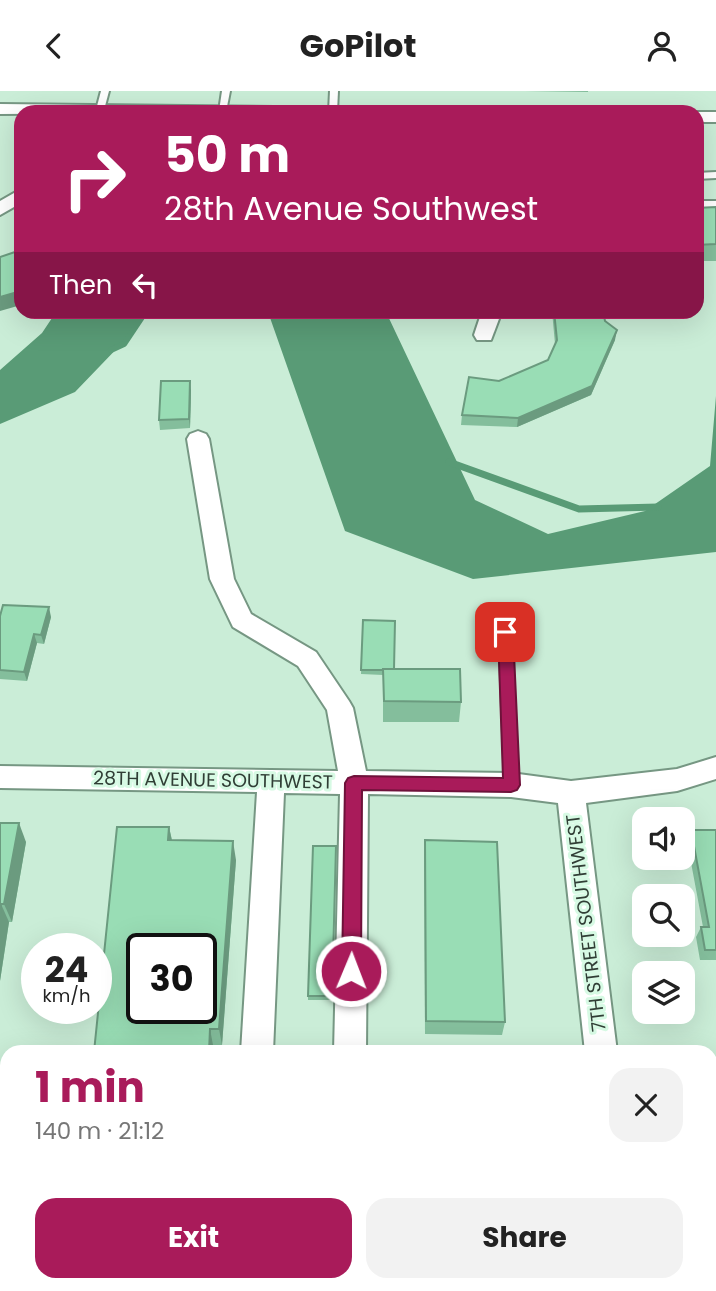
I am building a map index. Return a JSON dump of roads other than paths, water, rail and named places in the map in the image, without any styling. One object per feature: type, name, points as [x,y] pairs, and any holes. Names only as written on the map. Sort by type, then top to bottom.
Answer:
[{"type":"street","points":[[484,335],[489,319]]},
{"type":"street","points":[[198,439],[222,579],[242,621],[307,659],[340,708],[354,783],[350,1045]]},
{"type":"street","name":"28TH AVENUE SOUTHWEST","points":[[0,777],[511,785],[571,793],[677,779],[716,768]]},
{"type":"street","points":[[257,1045],[271,781]]},
{"type":"street","name":"7TH STREET SOUTHWEST","points":[[571,793],[600,1045]]},
{"type":"lane","points":[[505,632],[511,785]]},
{"type":"waterway","points":[[111,350],[124,344],[141,319]]},
{"type":"waterway","points":[[449,462],[579,509],[658,507]]}]
